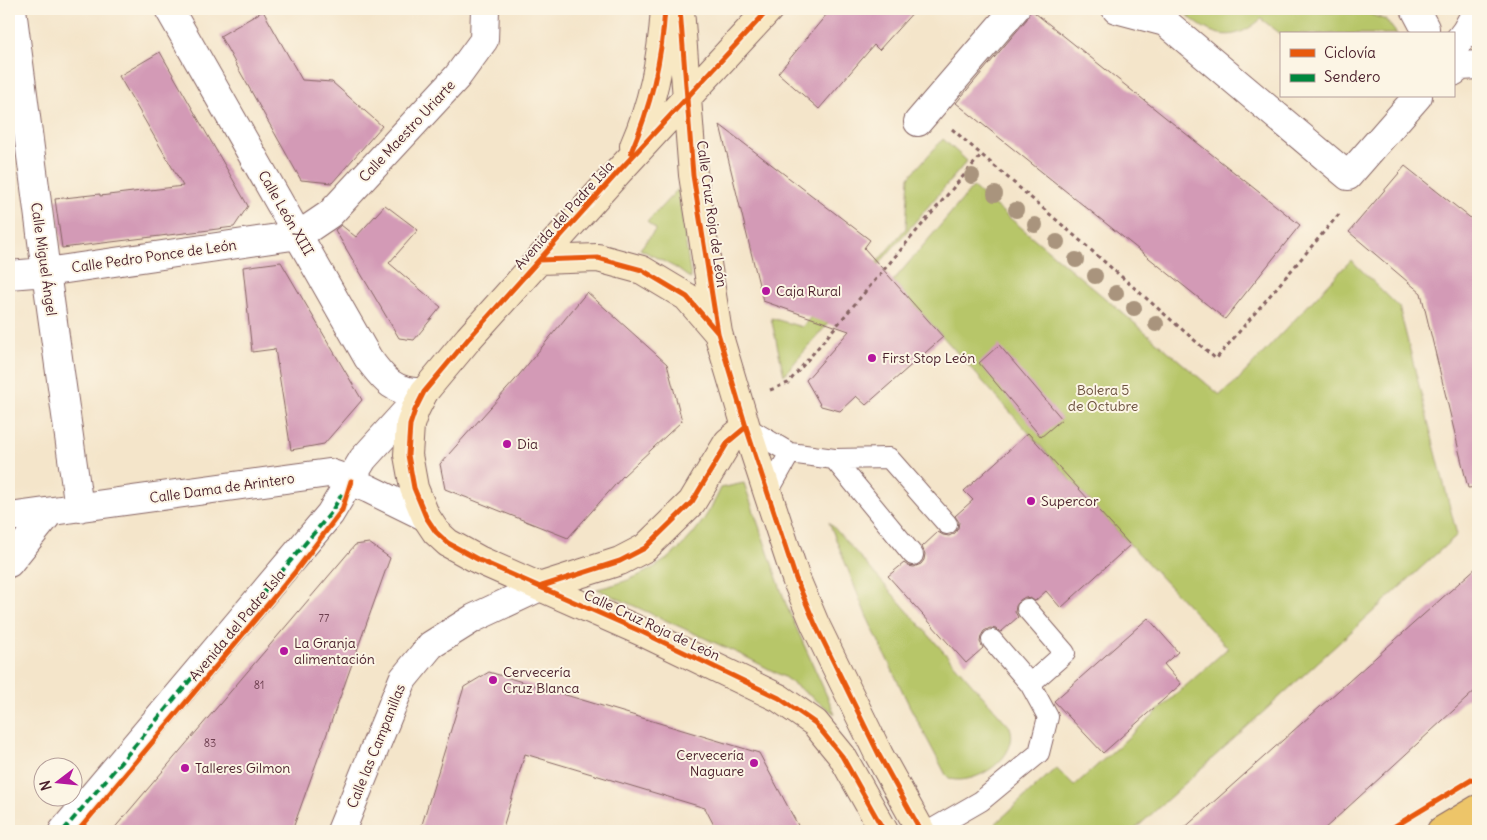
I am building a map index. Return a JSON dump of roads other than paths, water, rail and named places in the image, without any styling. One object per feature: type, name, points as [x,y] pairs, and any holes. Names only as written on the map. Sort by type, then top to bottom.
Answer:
[{"type":"main road","points":[[619,171],[630,155],[644,122],[657,76],[665,9]]},
{"type":"main road","name":"Calle Cruz Roja de León","points":[[680,9],[693,175],[718,333],[746,427],[796,579],[814,624],[879,755],[921,831]]},
{"type":"main road","name":"Avenida del Padre Isla","points":[[408,455],[410,425],[424,392],[619,171],[769,9]]},
{"type":"main road","name":"Calle Cruz Roja de León","points":[[539,260],[598,258],[642,270],[687,297],[718,333]]},
{"type":"main road","points":[[542,586],[620,561],[645,548],[692,502],[728,442],[746,427]]},
{"type":"main road","name":"Calle Cruz Roja de León","points":[[408,455],[414,488],[426,517],[436,532],[448,543],[479,560],[542,586],[640,631],[779,698],[815,723],[842,756],[884,831]]},
{"type":"main road","points":[[1441,831],[1478,809]]},
{"type":"street","name":"Calle Miguel Ángel","points":[[12,9],[79,508]]},
{"type":"street","name":"Calle León XIII","points":[[169,9],[368,358],[384,379],[403,391],[424,392]]},
{"type":"street","name":"Calle Maestro Uriarte","points":[[299,235],[330,214],[457,77],[484,40],[485,9]]},
{"type":"street","points":[[918,122],[1015,9]]},
{"type":"street","points":[[1116,9],[1165,22],[1348,176],[1417,98]]},
{"type":"street","points":[[1415,9],[1426,32]]},
{"type":"street","points":[[1454,47],[1466,31],[1478,9]]},
{"type":"street","points":[[1454,71],[1461,66],[1478,65]]},
{"type":"street","name":"Calle Pedro Ponce de León","points":[[9,275],[46,272],[299,235]]},
{"type":"street","name":"Avenida del Padre Isla","points":[[63,831],[330,514],[363,458],[424,392]]},
{"type":"street","name":"Calle Dama de Arintero","points":[[9,517],[320,474],[338,476],[351,481],[426,517]]},
{"type":"street","points":[[9,563],[50,512]]},
{"type":"street","name":"Calle las Campanillas","points":[[341,831],[403,679],[431,645],[474,618],[542,586]]},
{"type":"lane","points":[[746,427],[790,453],[834,459],[889,458],[946,524]]},
{"type":"lane","points":[[768,492],[790,453]]},
{"type":"lane","points":[[834,459],[912,555]]},
{"type":"lane","points":[[1027,609],[1065,653],[1030,684]]},
{"type":"lane","points":[[929,831],[981,801],[1039,753],[1048,717],[1030,684],[992,640]]},
{"type":"place","name":"Caja Rural","points":[[766,291]]},
{"type":"place","name":"First Stop León","points":[[872,358]]},
{"type":"place","name":"Dia","points":[[507,444]]},
{"type":"place","name":"Supercor","points":[[1031,501]]},
{"type":"place","name":"La Granja alimentación","points":[[284,651]]},
{"type":"place","name":"Cervecería Cruz Blanca","points":[[493,680]]},
{"type":"place","name":"Cervecería Naguare","points":[[754,763]]},
{"type":"place","name":"Talleres Gilmon","points":[[185,768]]},
{"type":"park label","name":"Bolera 5 de Octubre","points":[[1103,398]]}]
